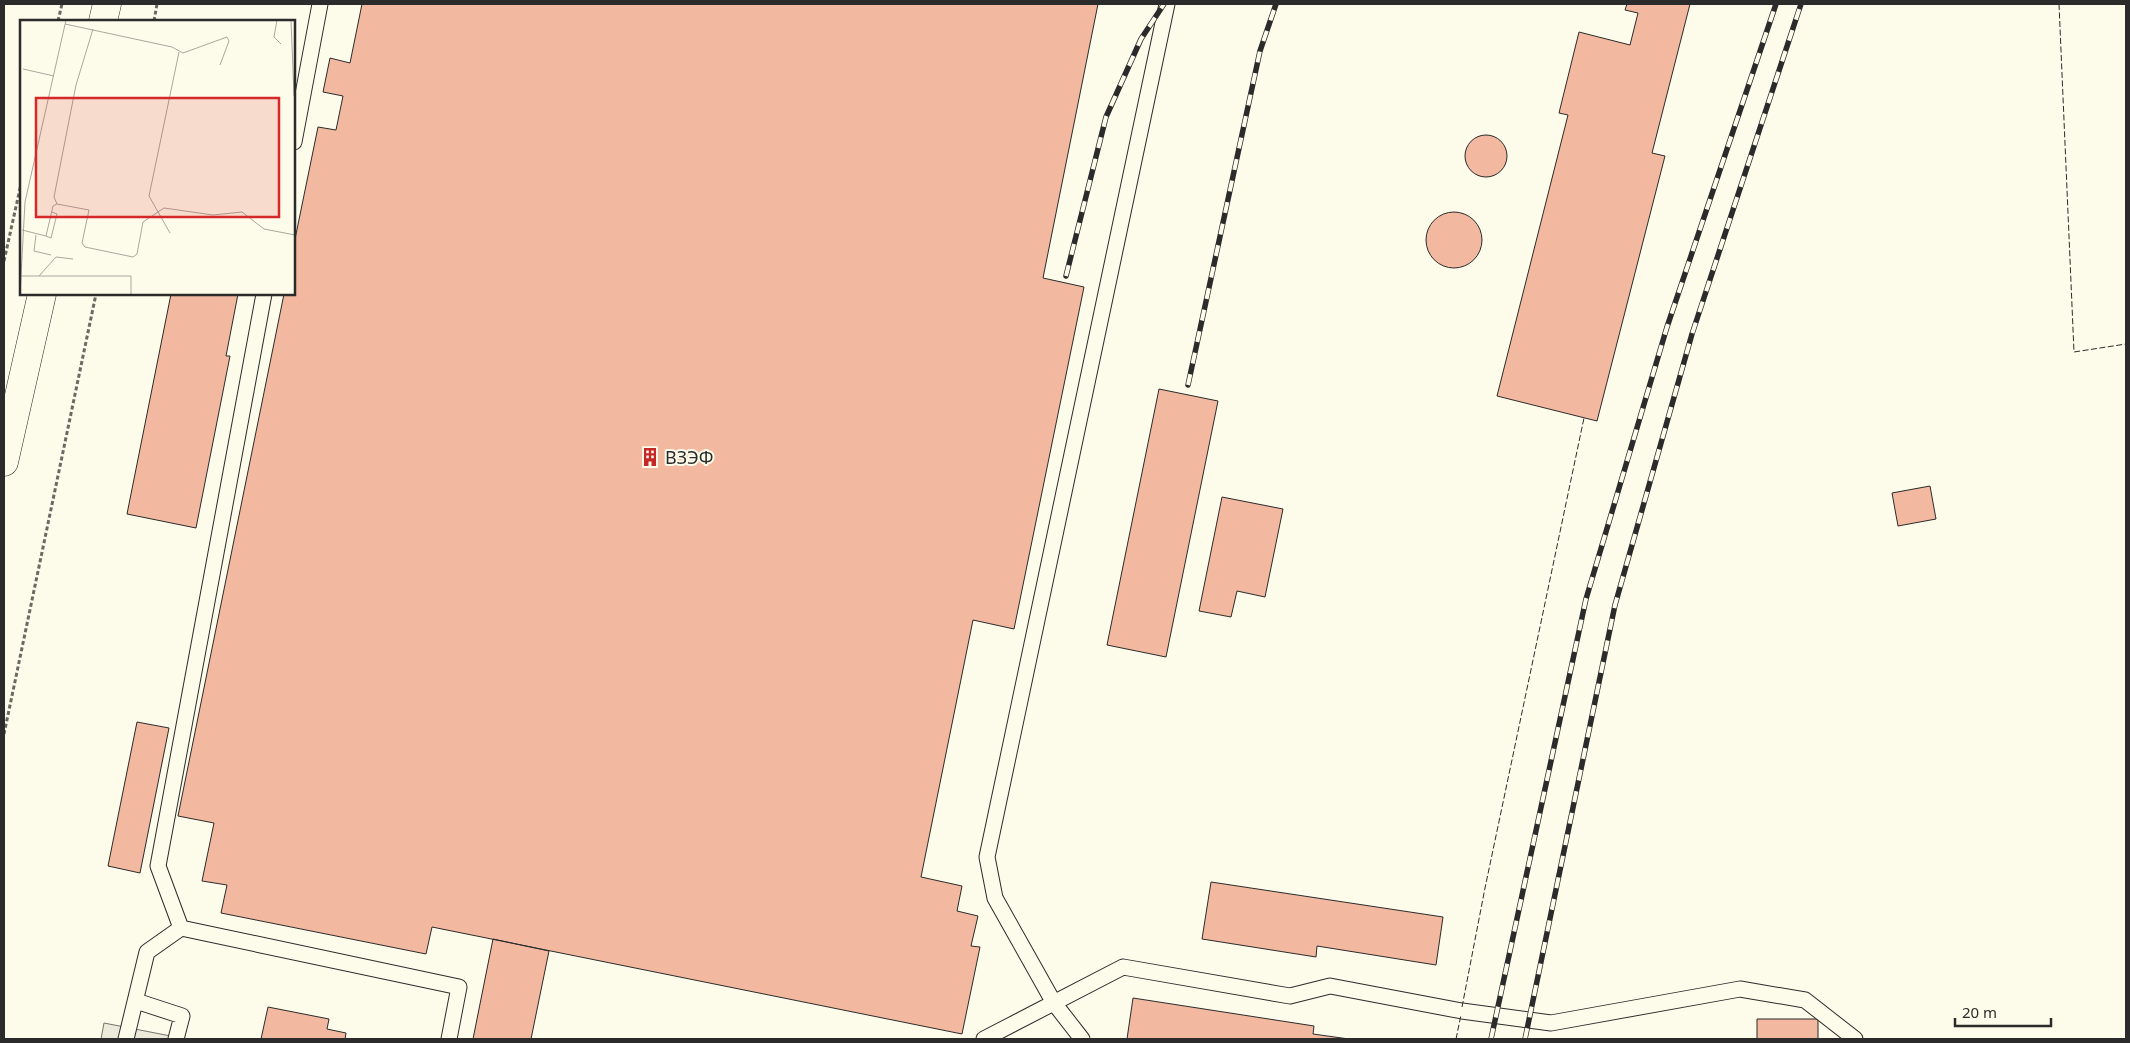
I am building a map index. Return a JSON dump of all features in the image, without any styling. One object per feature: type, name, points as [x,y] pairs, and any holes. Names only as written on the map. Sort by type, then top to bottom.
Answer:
[{"type":"main road","points":[[104,20],[107,4]]},
{"type":"main road","points":[[4,462],[42,295]]},
{"type":"lane","points":[[295,137],[320,4]]},
{"type":"lane","points":[[1082,1039],[1054,1003],[994,898],[987,858],[1167,4]]},
{"type":"lane","points":[[181,928],[158,866],[264,295]]},
{"type":"lane","points":[[126,1039],[147,952],[181,928],[459,987],[449,1039]]},
{"type":"lane","points":[[984,1039],[1123,967],[1290,996],[1330,986],[1462,1011],[1551,1023],[1740,989],[1805,1000],[1855,1039]]},
{"type":"lane","points":[[136,1001],[182,1016],[176,1039]]},
{"type":"path","points":[[58,20],[62,4]]},
{"type":"path","points":[[154,20],[158,4]]},
{"type":"path","points":[[4,261],[20,189]]},
{"type":"path","points":[[4,734],[96,295]]},
{"type":"shaded area","points":[[104,1023],[186,1039],[101,1039]]},
{"type":"building","name":"ВЗЭФ","points":[[362,4],[1098,4],[1043,278],[1084,287],[1014,629],[973,620],[921,877],[962,886],[957,911],[978,916],[971,946],[980,947],[962,1034],[432,927],[426,954],[221,913],[227,885],[202,881],[214,823],[178,816],[284,295],[295,295],[295,239],[318,127],[336,130],[343,96],[323,92],[330,58],[350,63]]},
{"type":"building","points":[[1627,4],[1690,4],[1652,153],[1665,156],[1597,421],[1497,396],[1568,115],[1559,113],[1579,32],[1630,45],[1638,13],[1625,10]]},
{"type":"building","points":[[1490,135],[1498,138],[1504,144],[1507,156],[1504,168],[1498,174],[1482,177],[1474,174],[1468,168],[1465,152],[1468,144],[1474,138]]},
{"type":"building","points":[[1454,212],[1465,214],[1474,220],[1480,229],[1482,240],[1480,251],[1474,260],[1465,266],[1454,268],[1443,266],[1434,260],[1428,251],[1426,240],[1428,229],[1434,220],[1443,214]]},
{"type":"building","points":[[171,295],[238,295],[226,356],[230,356],[196,528],[127,514]]},
{"type":"building","points":[[1159,389],[1218,401],[1166,657],[1107,645]]},
{"type":"building","points":[[1930,486],[1936,519],[1898,526],[1892,493]]},
{"type":"building","points":[[1222,497],[1283,509],[1265,597],[1237,591],[1231,617],[1199,611]]},
{"type":"building","points":[[137,722],[169,728],[140,873],[108,866]]},
{"type":"building","points":[[1211,882],[1443,917],[1436,965],[1317,946],[1316,957],[1202,939]]},
{"type":"building","points":[[493,939],[549,951],[531,1039],[473,1039]]},
{"type":"building","points":[[1133,998],[1314,1026],[1313,1034],[1349,1039],[1127,1039]]},
{"type":"building","points":[[268,1007],[329,1019],[327,1029],[346,1033],[345,1039],[261,1039]]},
{"type":"building","points":[[1757,1019],[1818,1019],[1818,1039],[1757,1039]]},
{"type":"railway","points":[[1066,276],[1106,117],[1141,39],[1164,4]]},
{"type":"railway","points":[[1188,385],[1260,51],[1276,4]]},
{"type":"railway","points":[[1491,1039],[1586,599],[1667,327],[1776,4]]},
{"type":"railway","points":[[1525,1039],[1615,605],[1692,334],[1801,4]]},
{"type":"fence","points":[[2059,4],[2074,352],[2126,344]]},
{"type":"fence","points":[[1462,1007],[1485,888],[1584,418]]},
{"type":"fence","points":[[1456,1039],[1461,1015]]},
{"type":"place","name":"ВЗЭФ","points":[[650,457]]}]
